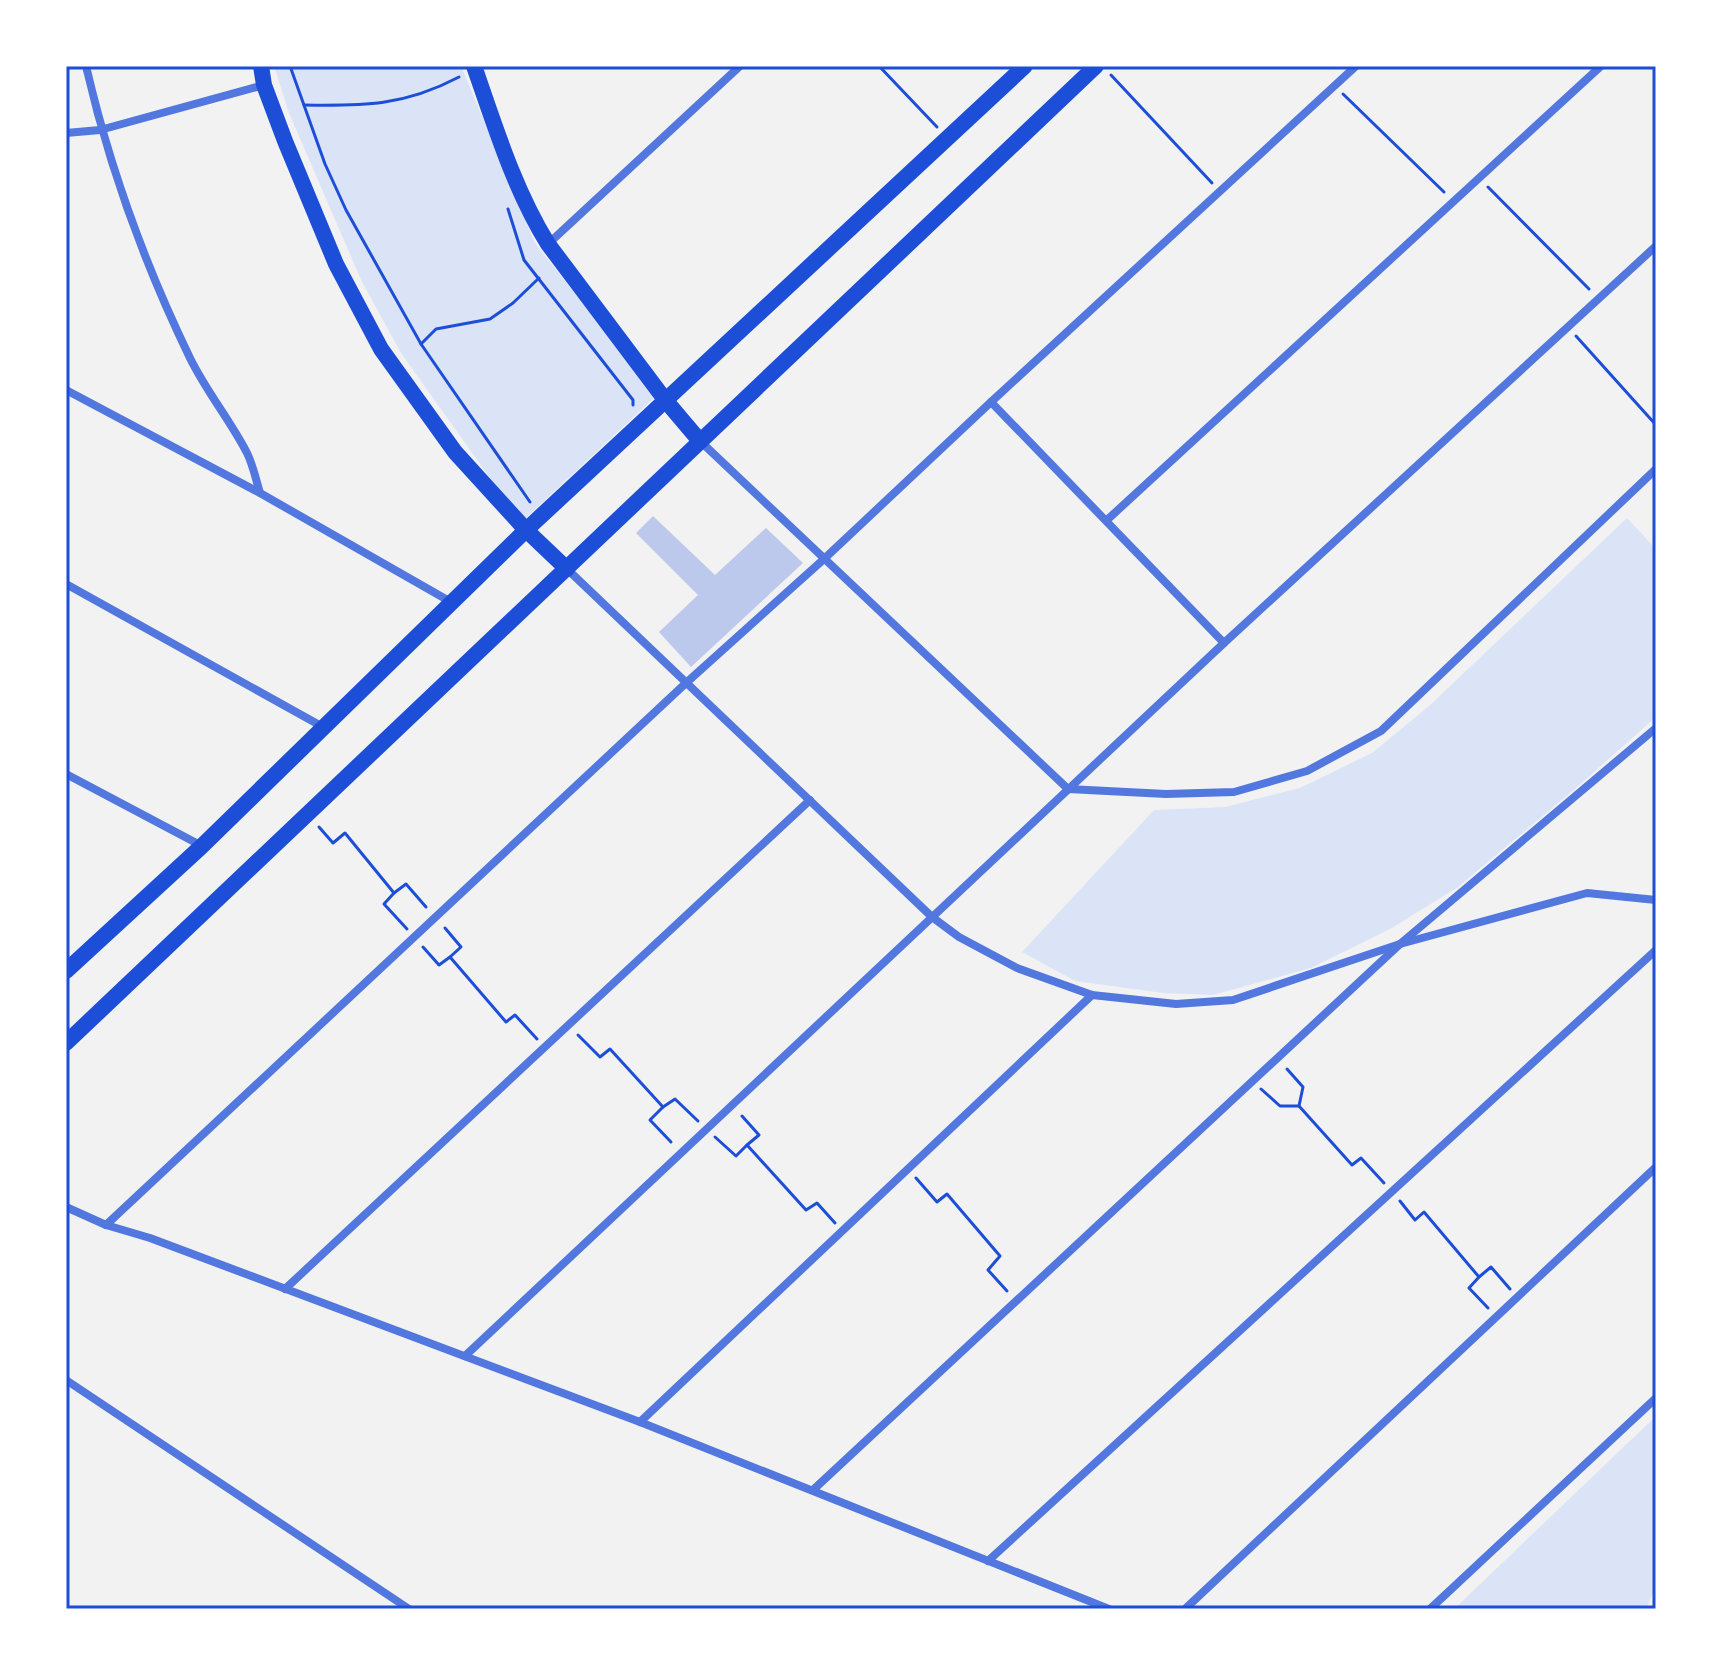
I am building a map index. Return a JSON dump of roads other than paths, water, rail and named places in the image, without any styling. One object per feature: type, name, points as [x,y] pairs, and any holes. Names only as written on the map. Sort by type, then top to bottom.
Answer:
[{"type":"main road","points":[[261,66],[264,85],[336,264],[381,349],[455,452],[526,530],[567,569]]},
{"type":"main road","points":[[67,969],[202,846],[526,530],[1025,66]]},
{"type":"main road","points":[[66,1043],[1096,66]]},
{"type":"main road","points":[[470,70],[526,204],[548,244],[699,440]]},
{"type":"street","points":[[86,66],[100,130],[125,209],[162,299],[195,368],[247,454],[260,493]]},
{"type":"street","points":[[548,244],[740,66]]},
{"type":"street","points":[[106,1225],[686,683],[1356,66]]},
{"type":"street","points":[[1107,520],[1601,66]]},
{"type":"street","points":[[66,133],[100,130],[264,85]]},
{"type":"street","points":[[465,1356],[1224,643],[1656,246]]},
{"type":"street","points":[[66,390],[260,493],[453,603]]},
{"type":"street","points":[[991,402],[1224,643]]},
{"type":"street","points":[[699,440],[1068,789],[1166,794],[1234,792],[1307,771],[1381,731],[1656,469]]},
{"type":"street","points":[[567,569],[932,917],[959,937],[1017,968],[1092,995],[1176,1004],[1233,1000],[1400,944],[1587,893],[1656,900]]},
{"type":"street","points":[[66,584],[324,727]]},
{"type":"street","points":[[813,1490],[1400,944],[1656,728]]},
{"type":"street","points":[[66,774],[202,846]]},
{"type":"street","points":[[285,1289],[810,800]]},
{"type":"street","points":[[988,1561],[1656,950]]},
{"type":"street","points":[[640,1422],[1092,995]]},
{"type":"street","points":[[1185,1609],[1656,1167]]},
{"type":"street","points":[[66,1207],[106,1225],[150,1238],[640,1422],[1109,1609]]},
{"type":"street","points":[[66,1380],[409,1609]]},
{"type":"street","points":[[1430,1609],[1656,1398]]}]
